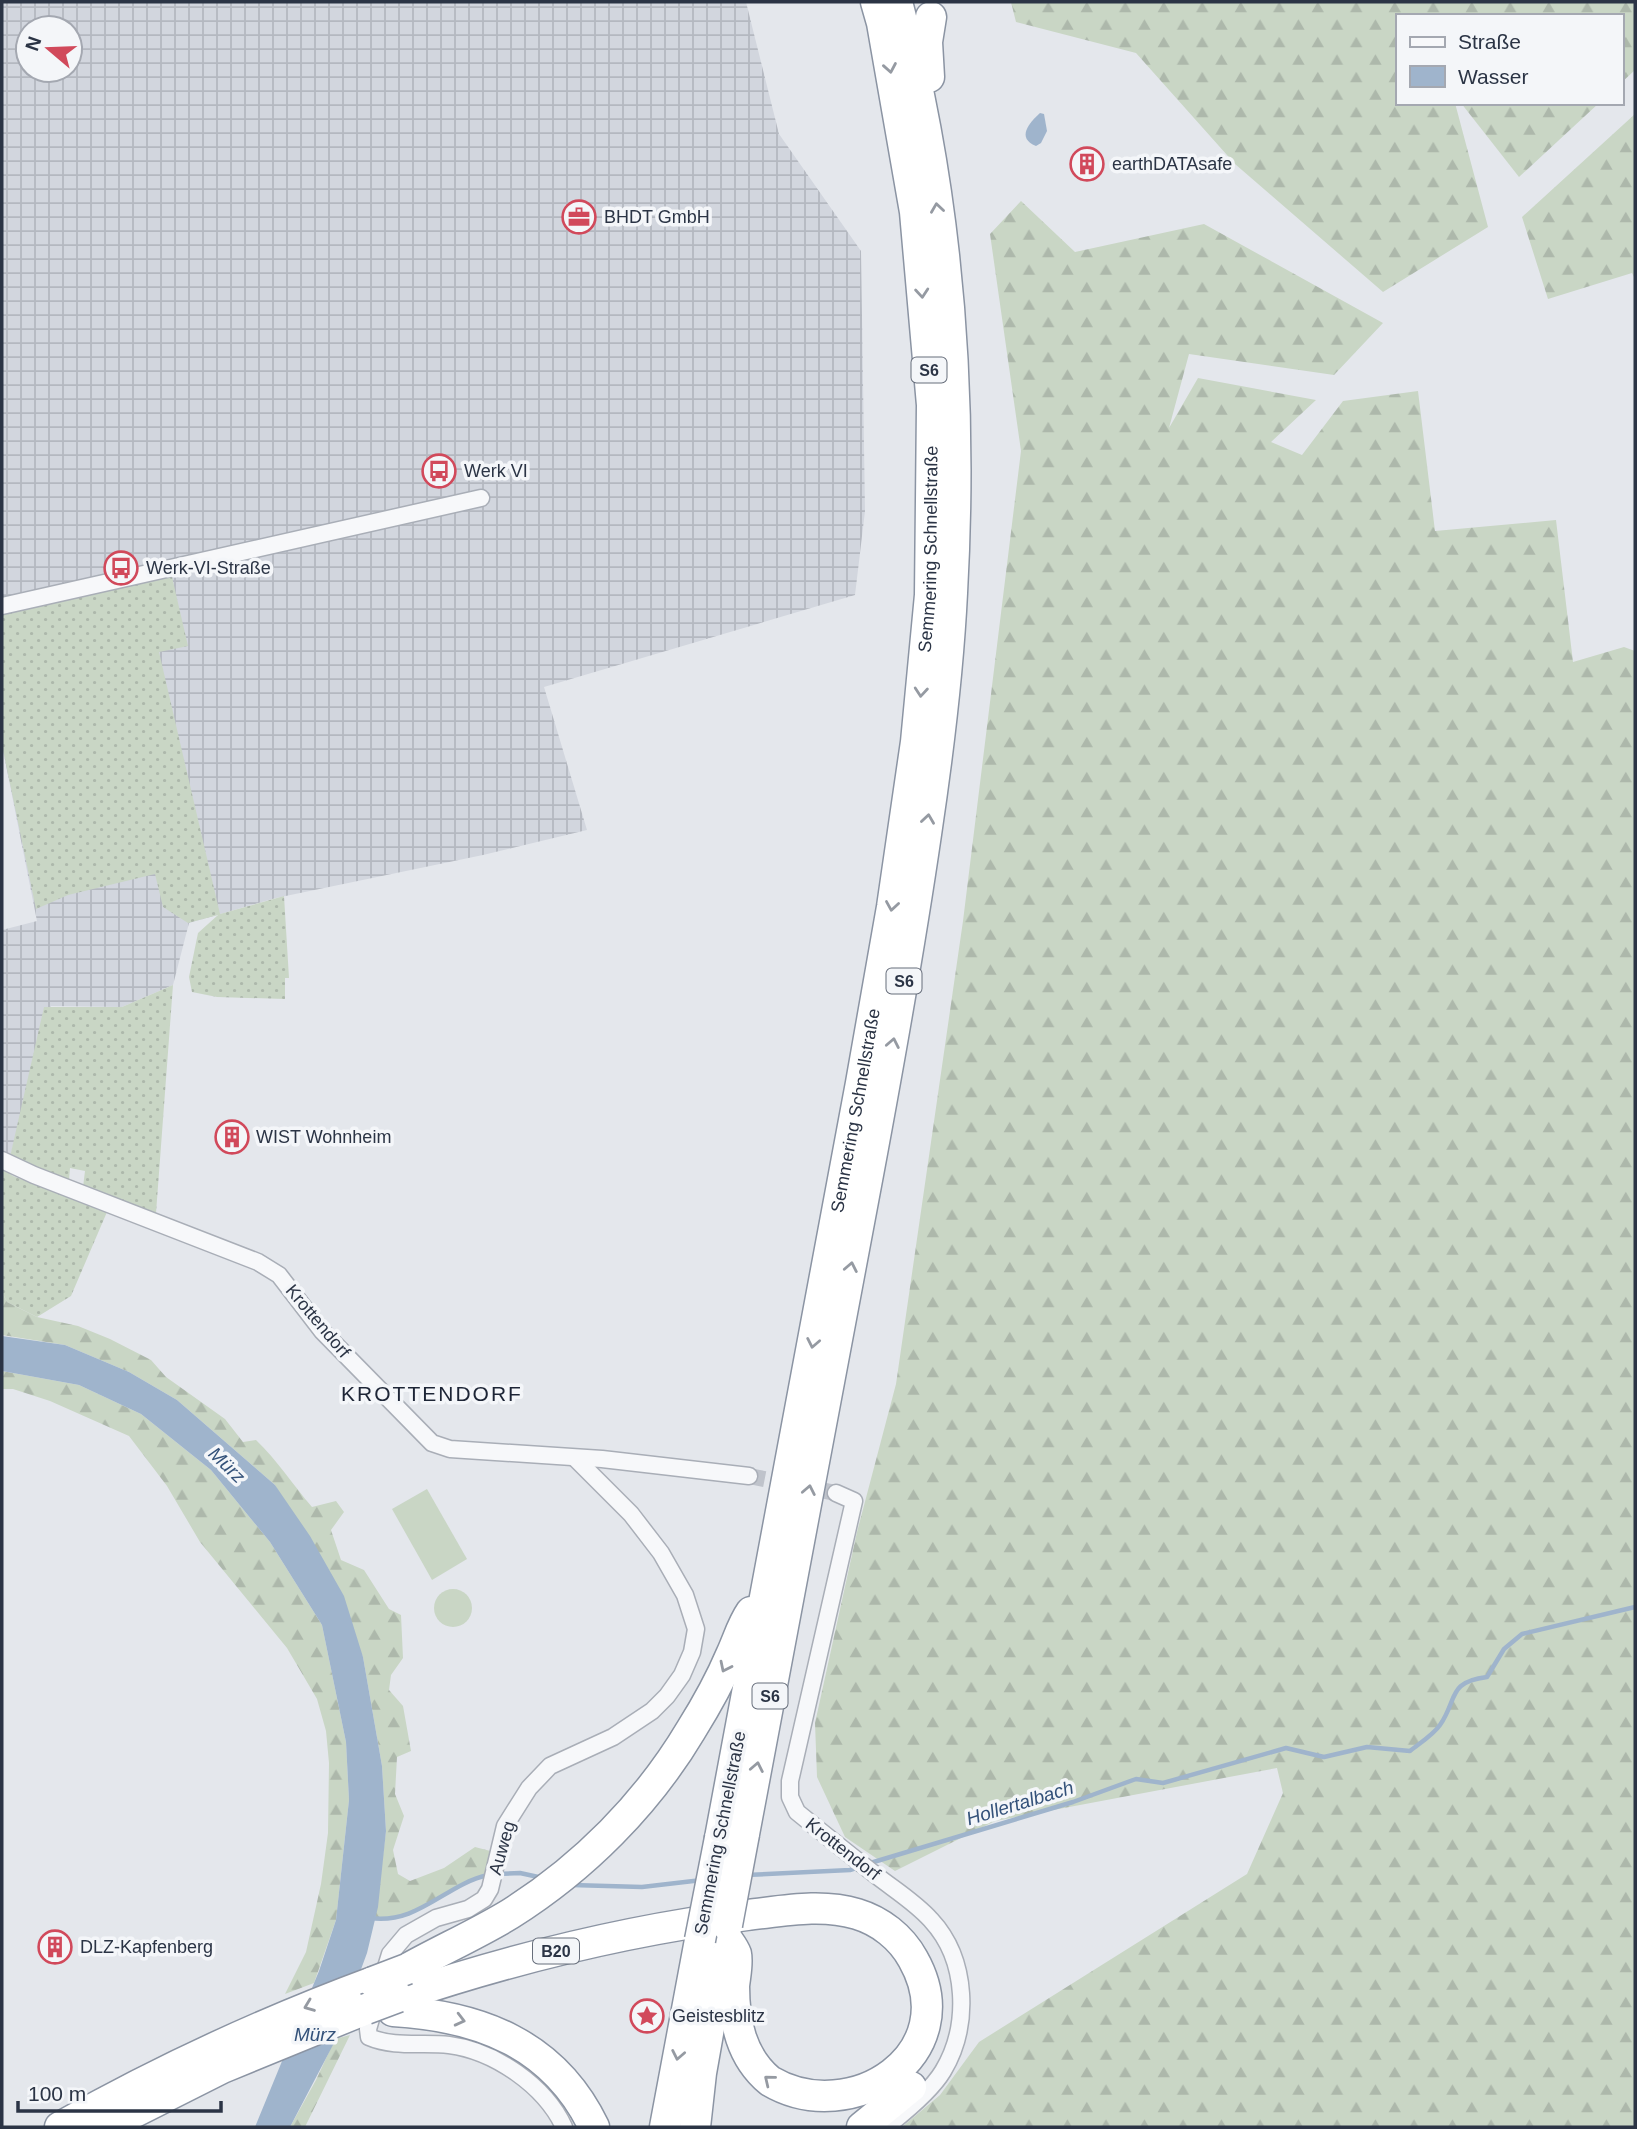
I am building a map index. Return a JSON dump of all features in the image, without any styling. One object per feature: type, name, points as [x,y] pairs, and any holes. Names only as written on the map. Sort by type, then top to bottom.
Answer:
[{"type":"highway","name":"Semmering Schnellstraße","points":[[732,1836],[767,1584],[892,907],[916,742],[930,595],[932,405],[915,212],[876,2]]},
{"type":"highway","name":"Semmering Schnellstraße","points":[[665,2127],[715,1924],[905,978],[940,738],[953,593],[956,398],[945,268],[928,143],[912,57],[897,2]]},
{"type":"highway","points":[[928,143],[934,103],[927,63],[930,17]]},
{"type":"highway","points":[[391,1996],[538,1895],[580,1861],[630,1813],[672,1760],[712,1693],[745,1620],[767,1584]]},
{"type":"highway","points":[[715,1924],[804,1891],[843,1893],[889,1909],[906,1922],[928,1947],[939,1972],[945,1998],[943,2032],[938,2047],[922,2075],[908,2091],[862,2127]]},
{"type":"highway","points":[[803,1909],[823,1909],[857,1914],[888,1930],[911,1954],[924,1981],[927,1997],[926,2027],[919,2047],[907,2066],[880,2090],[849,2102],[817,2102],[801,2098],[772,2083],[750,2059],[738,2030],[735,2015],[736,1954],[715,1924],[803,1909]]},
{"type":"highway","name":"Semmering Schnellstraße","points":[[695,2127],[715,1924]]},
{"type":"highway","name":"B20","points":[[105,2127],[222,2068],[391,1996],[546,1953],[638,1933],[715,1924]]},
{"type":"highway","points":[[391,1996],[444,2016],[475,2024],[510,2039],[543,2060],[562,2076],[594,2127]]},
{"type":"highway","name":"B20","points":[[60,2127],[153,2077],[295,2011],[391,1996]]},
{"type":"street","points":[[2,606],[481,498]]},
{"type":"street","name":"Krottendorf","points":[[2,1160],[258,1262],[279,1275],[322,1331],[432,1443],[450,1449],[601,1458],[748,1476]]},
{"type":"street","name":"Auweg","points":[[564,2127],[560,2117],[543,2097],[511,2069],[483,2054],[452,2045],[381,2042],[369,2037],[368,2029],[390,1954],[406,1935],[436,1918],[468,1909],[484,1899],[490,1889],[505,1826],[529,1788],[551,1766],[612,1737],[652,1711],[667,1696],[692,1652],[696,1629],[685,1595],[661,1553],[631,1514],[575,1458]]},
{"type":"street","name":"Krottendorf","points":[[836,1493],[853,1501],[790,1780],[790,1797],[797,1812],[932,1921],[948,1946],[958,1970],[961,1993],[954,2050],[942,2074],[904,2114],[886,2127]]},
{"type":"shaded area","points":[[2,2],[746,2],[779,134],[861,251],[865,511],[855,595],[544,687],[587,830],[483,855],[276,898],[189,923],[173,985],[122,1007],[51,1006],[10,1157],[2,1153],[2,930],[37,921],[2,745]]},
{"type":"green space","points":[[1011,2],[1635,2],[1635,70],[1623,81],[1623,14],[1396,14],[1396,105],[1456,105],[1488,227],[1383,292],[1235,164],[1136,53],[1016,22]]},
{"type":"green space","points":[[1463,105],[1597,105],[1519,177]]},
{"type":"green space","points":[[1635,114],[1635,279],[1632,273],[1548,299],[1522,217]]},
{"type":"green space","points":[[1021,201],[1075,252],[1204,224],[1383,323],[1334,375],[1189,354],[1169,428],[1198,378],[1316,400],[1271,442],[1302,455],[1343,401],[1418,391],[1435,531],[1556,520],[1573,662],[1624,647],[1635,651],[1635,2127],[902,2127],[940,2095],[979,2042],[1247,1874],[1283,1793],[1277,1768],[995,1821],[895,1871],[845,1837],[817,1777],[815,1723],[857,1532],[896,1384],[963,921],[1021,451],[990,234]]},
{"type":"green space","points":[[172,577],[188,646],[159,652],[220,914],[284,896],[289,978],[285,978],[285,999],[217,997],[192,992],[189,977],[198,933],[218,915],[188,923],[163,907],[155,874],[68,895],[36,909],[2,745],[2,613]]},
{"type":"green space","points":[[173,985],[156,1213],[83,1187],[85,1171],[70,1168],[69,1180],[10,1157],[44,1007],[122,1007]]},
{"type":"green space","points":[[2,1168],[13,1176],[107,1212],[71,1296],[37,1317],[7,1302],[2,1292]]},
{"type":"green space","points":[[2,1292],[7,1302],[37,1317],[78,1326],[151,1360],[166,1377],[225,1419],[243,1442],[256,1440],[312,1507],[336,1501],[344,1512],[331,1530],[341,1560],[364,1570],[389,1609],[401,1615],[403,1658],[391,1675],[389,1690],[403,1706],[411,1751],[397,1757],[395,1794],[404,1816],[393,1850],[398,1874],[410,1881],[444,1868],[475,1847],[498,1853],[493,1874],[472,1879],[428,1906],[404,1915],[375,1919],[386,1831],[382,1766],[363,1657],[275,1485],[177,1400],[129,1372],[65,1345],[2,1335]]},
{"type":"green space","points":[[2,1371],[79,1385],[141,1414],[211,1470],[270,1542],[322,1625],[346,1742],[349,1800],[336,1920],[314,1983],[285,1994],[306,1952],[321,1884],[328,1833],[329,1763],[326,1731],[317,1699],[287,1648],[200,1542],[167,1486],[129,1436],[50,1401],[13,1389],[2,1389]]},
{"type":"green space","points":[[427,1489],[467,1559],[432,1580],[392,1509]]},
{"type":"green space","points":[[453,1589],[466,1595],[472,1608],[466,1621],[453,1627],[440,1621],[434,1608],[440,1595]]},
{"type":"green space","points":[[350,2035],[305,2127],[290,2127],[335,2039]]},
{"type":"water","points":[[1040,113],[1044,114],[1047,131],[1041,143],[1036,146],[1027,139],[1026,130]]},
{"type":"water","name":"Mürz","points":[[2,1336],[65,1345],[129,1372],[177,1400],[275,1485],[310,1536],[344,1596],[363,1657],[382,1766],[386,1831],[378,1907],[367,1953],[334,2043],[290,2127],[255,2127],[319,1971],[336,1920],[349,1800],[346,1742],[322,1625],[270,1542],[211,1470],[141,1414],[79,1385],[2,1371]]},
{"type":"waterway","name":"Hollertalbach","points":[[867,1864],[1073,1802],[1136,1779],[1163,1783],[1286,1748],[1324,1757],[1367,1747],[1410,1751],[1440,1725],[1459,1688],[1474,1679],[1487,1677],[1504,1649],[1522,1634],[1635,1607]]},
{"type":"waterway","name":"Hollertalbach","points":[[746,1875],[850,1870],[859,1867]]},
{"type":"waterway","name":"Hollertalbach","points":[[496,1874],[520,1873],[543,1878]]},
{"type":"waterway","name":"Hollertalbach","points":[[370,1918],[387,1919],[417,1910],[459,1886],[488,1875]]},
{"type":"waterway","name":"Hollertalbach","points":[[572,1885],[642,1887],[702,1880]]},
{"type":"tunnel","points":[[749,1476],[836,1493]]},
{"type":"place","name":"earthDATAsafe","points":[[1087,164]]},
{"type":"place","name":"BHDT GmbH","points":[[579,217]]},
{"type":"place","name":"Werk VI","points":[[439,471]]},
{"type":"place","name":"Werk-VI-Straße","points":[[121,568]]},
{"type":"place","name":"WIST Wohnheim","points":[[232,1137]]},
{"type":"place","name":"DLZ-Kapfenberg","points":[[55,1947]]},
{"type":"place","name":"Geistesblitz","points":[[647,2016]]},
{"type":"district","name":"KROTTENDORF","points":[[432,1393]]}]
